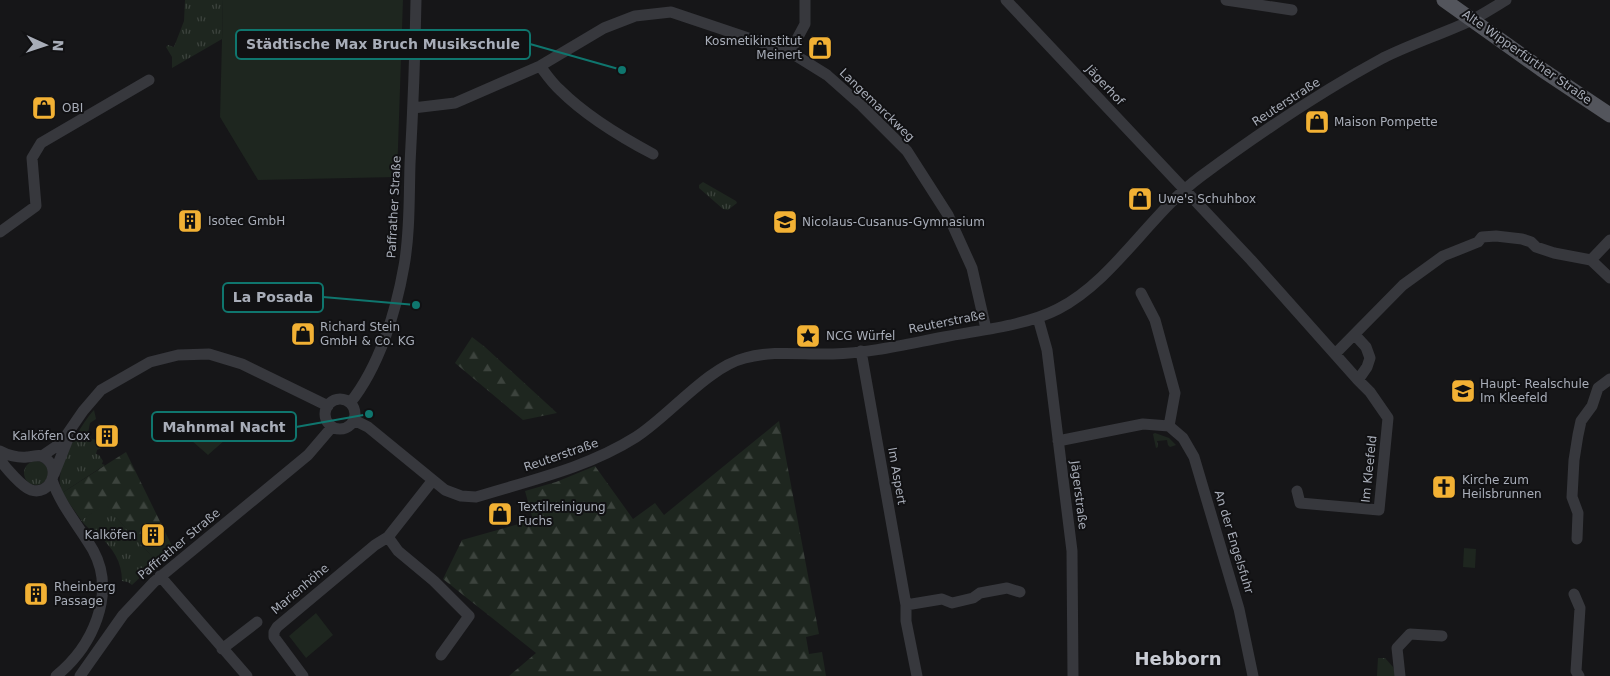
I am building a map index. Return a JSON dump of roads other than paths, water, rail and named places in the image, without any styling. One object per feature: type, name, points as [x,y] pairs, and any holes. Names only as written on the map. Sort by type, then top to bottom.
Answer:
[{"type":"main road","name":"Alte Wipperfürther Straße","points":[[1444,0],[1540,69],[1610,115]]},
{"type":"street","name":"Paffrather Straße","points":[[350,403],[365,382],[385,336],[397,298],[404,266],[413,108],[416,0]]},
{"type":"street","points":[[790,52],[804,24],[805,0]]},
{"type":"street","name":"Jägerhof","points":[[1006,0],[1184,190]]},
{"type":"street","points":[[1226,0],[1292,10]]},
{"type":"street","name":"Reuterstraße","points":[[354,420],[368,427],[445,490],[461,496],[476,497],[571,468],[611,452],[639,436],[705,380],[732,362],[764,354],[835,354],[861,351],[1038,318],[1060,308],[1080,295],[1107,270],[1184,190],[1283,119],[1385,57],[1473,20],[1506,0]]},
{"type":"street","name":"Langemarckweg","points":[[413,108],[454,103],[540,66],[604,28],[635,16],[672,6],[790,52],[827,75],[862,106],[907,152],[948,214],[972,268],[986,329]]},
{"type":"street","points":[[540,66],[558,88],[580,108],[615,132],[653,154]]},
{"type":"street","points":[[0,232],[36,206],[32,158],[41,143],[149,80]]},
{"type":"street","name":"Im Kleefeld","points":[[1184,190],[1258,267],[1370,392],[1388,418],[1379,510],[1300,503],[1297,491]]},
{"type":"street","points":[[1335,354],[1403,285],[1443,256],[1478,242],[1482,237],[1496,236],[1522,239],[1531,242],[1536,247],[1591,260],[1610,278]]},
{"type":"street","points":[[1591,260],[1610,240]]},
{"type":"street","points":[[1058,441],[1143,424],[1169,426],[1175,393],[1155,320],[1141,293]]},
{"type":"street","name":"Jägerstraße","points":[[1038,318],[1047,350],[1072,552],[1073,676]]},
{"type":"street","points":[[1355,335],[1366,347],[1370,358],[1367,367],[1358,380]]},
{"type":"street","name":"Im Aspert","points":[[861,351],[906,606],[906,621],[916,676]]},
{"type":"street","points":[[0,451],[12,456],[42,456],[57,446],[101,390],[150,362],[178,355],[208,354],[242,364],[328,406]]},
{"type":"street","points":[[1577,539],[1578,513],[1572,497],[1574,460],[1578,435],[1582,421],[1592,406],[1598,388],[1610,379]]},
{"type":"street","points":[[340,399],[350,403],[355,413],[354,420],[345,428],[332,427],[326,418],[328,406],[333,401],[340,399]]},
{"type":"street","points":[[0,460],[30,490],[40,490],[47,487],[53,477],[76,420]]},
{"type":"street","name":"An der Engelsfuhr","points":[[1169,426],[1184,438],[1194,457],[1240,609],[1253,676]]},
{"type":"street","name":"Paffrather Straße","points":[[80,676],[123,615],[160,576],[308,455],[332,427]]},
{"type":"street","points":[[42,456],[52,465],[53,477],[62,503],[99,563],[103,585],[102,599],[94,628],[65,669],[56,676]]},
{"type":"street","points":[[20,481],[18,470],[27,457]]},
{"type":"street","name":"Marienhöhe","points":[[303,676],[274,637],[277,627],[374,545],[388,536],[433,480]]},
{"type":"street","points":[[40,490],[47,494],[77,526]]},
{"type":"street","points":[[388,536],[398,551],[434,581],[469,616],[441,655]]},
{"type":"street","points":[[160,576],[247,676]]},
{"type":"street","points":[[906,606],[942,599],[952,603],[974,598],[980,593],[1007,588],[1020,592]]},
{"type":"street","points":[[1574,594],[1580,608],[1576,671],[1579,676]]},
{"type":"street","points":[[222,649],[257,622]]},
{"type":"street","points":[[1400,676],[1397,648],[1410,634],[1442,636]]},
{"type":"place","name":"Kosmetikinstitut Meinert","points":[[820,48]]},
{"type":"place","name":"Städtische Max Bruch Musikschule","points":[[622,70]]},
{"type":"place","name":"OBI","points":[[44,108]]},
{"type":"place","name":"Maison Pompette","points":[[1317,122]]},
{"type":"place","name":"Uwe's Schuhbox","points":[[1140,199]]},
{"type":"place","name":"Isotec GmbH","points":[[190,221]]},
{"type":"place","name":"Nicolaus-Cusanus-Gymnasium","points":[[785,222]]},
{"type":"place","name":"La Posada","points":[[416,305]]},
{"type":"place","name":"Richard Stein GmbH & Co. KG","points":[[303,334]]},
{"type":"place","name":"NCG Würfel","points":[[808,336]]},
{"type":"place","name":"Haupt- Realschule Im Kleefeld","points":[[1463,391]]},
{"type":"place","name":"Mahnmal Nacht","points":[[369,414]]},
{"type":"place","name":"Kalköfen Cox","points":[[107,436]]},
{"type":"place","name":"Kirche zum Heilsbrunnen","points":[[1444,487]]},
{"type":"place","name":"Textilreinigung Fuchs","points":[[500,514]]},
{"type":"place","name":"Kalköfen","points":[[153,535]]},
{"type":"place","name":"Rheinberg Passage","points":[[36,594]]},
{"type":"district","name":"Hebborn","points":[[1178,658]]}]
